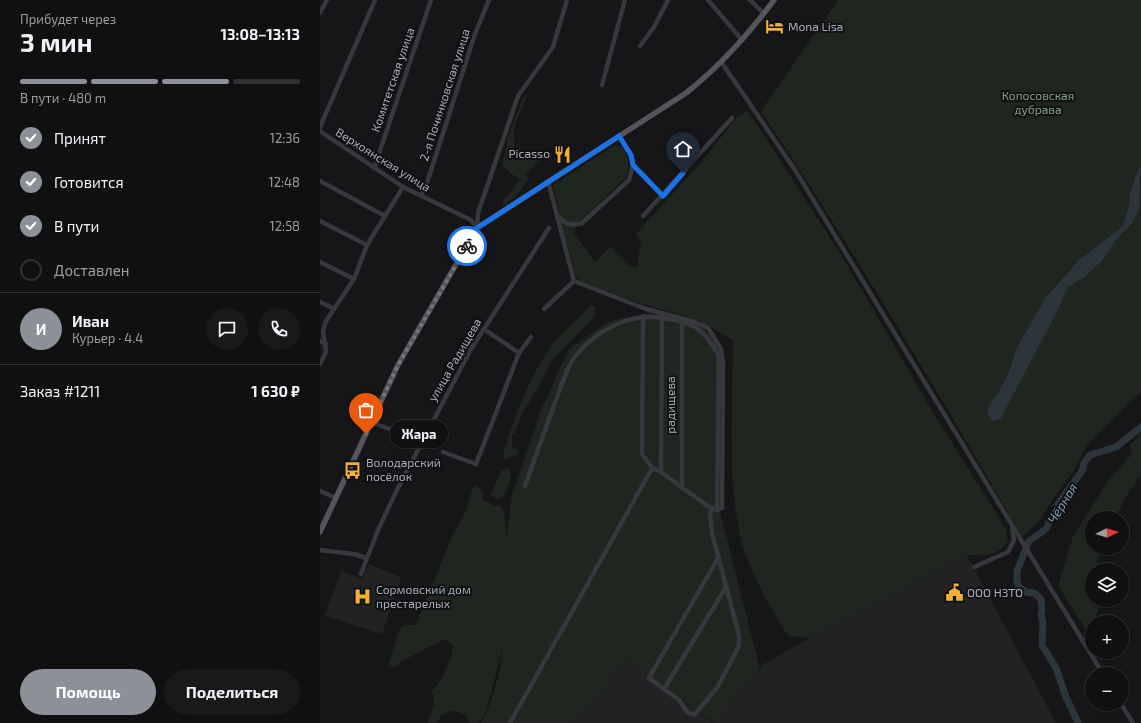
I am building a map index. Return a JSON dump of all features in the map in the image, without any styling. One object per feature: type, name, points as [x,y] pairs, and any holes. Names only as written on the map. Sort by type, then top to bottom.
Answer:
[{"type":"main road","points":[[320,532],[398,365],[477,228],[686,93],[722,63],[774,0]]},
{"type":"street","points":[[320,14],[327,0]]},
{"type":"street","points":[[320,127],[375,0]]},
{"type":"street","name":"Комитетская улица","points":[[374,168],[431,0]]},
{"type":"street","name":"2-я Починковская улица","points":[[420,196],[426,186],[475,34],[489,0]]},
{"type":"street","points":[[477,228],[478,213],[518,96],[553,47],[567,0]]},
{"type":"street","points":[[602,84],[625,0]]},
{"type":"street","points":[[640,46],[654,27],[668,0]]},
{"type":"street","points":[[708,0],[742,40]]},
{"type":"street","points":[[750,0],[764,14]]},
{"type":"street","points":[[722,63],[795,170],[1011,527],[1028,551],[1099,667]]},
{"type":"street","points":[[643,216],[663,196],[732,118]]},
{"type":"street","name":"Верхоянская улица","points":[[320,131],[403,187],[471,220],[477,228]]},
{"type":"street","points":[[557,216],[565,223],[575,226],[582,224],[628,180],[633,165],[631,155],[619,136]]},
{"type":"street","points":[[633,165],[663,196]]},
{"type":"street","points":[[320,181],[385,216]]},
{"type":"street","points":[[548,181],[574,281]]},
{"type":"street","points":[[320,364],[326,352],[326,344],[322,332],[326,320],[354,279],[367,245],[403,187]]},
{"type":"street","points":[[320,221],[367,245]]},
{"type":"street","name":"улица Радищева","points":[[361,574],[366,558],[394,497],[471,349],[549,228]]},
{"type":"street","points":[[320,262],[354,279]]},
{"type":"street","points":[[544,309],[574,281]]},
{"type":"street","points":[[574,281],[646,309],[695,322],[708,328],[721,349],[723,361],[722,508],[714,509],[661,472],[653,469],[642,454],[643,316]]},
{"type":"street","points":[[320,302],[333,308]]},
{"type":"street","points":[[525,486],[562,383],[575,356],[595,337],[616,325],[630,319],[643,316],[682,322],[699,328],[709,338],[719,356],[714,509],[710,514],[718,558],[739,635],[740,646],[717,688],[694,715],[686,712],[679,700],[648,678],[718,558]]},
{"type":"street","points":[[661,472],[662,318]]},
{"type":"street","name":"радищева","points":[[682,322],[682,488]]},
{"type":"street","points":[[484,330],[519,353]]},
{"type":"street","points":[[443,452],[476,464],[519,353],[531,337]]},
{"type":"street","points":[[320,341],[326,344]]},
{"type":"street","points":[[371,422],[422,441]]},
{"type":"street","points":[[510,723],[549,651],[653,469]]},
{"type":"street","points":[[320,491],[336,498]]},
{"type":"street","points":[[974,567],[1008,552],[1014,540],[1011,527]]},
{"type":"street","points":[[320,550],[354,554],[366,558]]},
{"type":"street","points":[[664,689],[726,586]]},
{"type":"street","points":[[1125,711],[1133,723]]},
{"type":"shaded area","points":[[1141,162],[1139,210],[1132,224],[1116,240],[1103,260],[1085,277],[1068,287],[1057,312],[1001,418],[992,421],[988,415],[988,408],[1007,377],[1017,347],[1046,297],[1079,260],[1123,226],[1129,204],[1130,192]]},
{"type":"shaded area","points":[[967,555],[1056,723],[713,723],[764,664]]},
{"type":"shaded area","name":"Сормовский дом престарелых","points":[[369,564],[401,577],[382,634],[325,616],[341,571],[363,579]]},
{"type":"shaded area","points":[[627,659],[712,723],[574,723]]},
{"type":"green space","name":"Копосовская дубрава","points":[[838,0],[1141,0],[1141,162],[1130,192],[1129,204],[1123,226],[1079,260],[1046,297],[1017,347],[1007,377],[995,395],[1011,399],[1057,312],[1068,287],[1085,277],[1103,260],[1116,240],[1132,224],[1139,210],[1139,189],[1141,186],[1141,392],[1086,446],[1073,472],[1057,493],[1040,520],[1022,537],[895,322],[761,111]]},
{"type":"green space","points":[[527,95],[516,123],[514,136],[515,146],[510,156],[513,159],[530,153],[541,153],[543,158],[526,174],[529,179],[516,196],[503,206],[502,202],[520,180],[502,166],[508,137],[523,97]]},
{"type":"green space","points":[[747,111],[845,261],[931,409],[1006,529],[1008,542],[993,554],[967,555],[810,638],[789,636],[785,631],[765,597],[749,564],[742,544],[737,519],[732,468],[733,340],[698,320],[639,303],[582,282],[576,276],[562,227],[553,185],[615,145],[623,147],[628,161],[627,176],[578,223],[574,233],[595,262],[610,247],[630,267],[637,267],[641,243],[636,234],[704,159],[737,117]]},
{"type":"green space","points":[[591,304],[596,308],[595,316],[551,361],[538,388],[522,413],[515,433],[512,435],[512,446],[519,451],[518,455],[504,460],[504,451],[514,421],[526,391],[540,363],[559,337],[584,313]]},
{"type":"green space","points":[[649,313],[682,319],[698,325],[711,336],[720,353],[720,511],[760,669],[713,723],[627,659],[574,723],[481,723],[485,716],[495,687],[502,657],[502,650],[486,712],[479,723],[469,723],[466,715],[451,710],[441,715],[437,723],[428,723],[434,704],[432,691],[446,670],[453,645],[445,639],[406,659],[393,668],[389,664],[398,633],[403,625],[416,625],[451,539],[466,510],[472,490],[475,485],[482,491],[483,500],[493,505],[501,506],[504,512],[507,538],[512,495],[541,410],[569,349],[609,321]]},
{"type":"green space","points":[[1141,434],[1141,476],[1124,499],[1119,511],[1089,511],[1108,481],[1131,455],[1130,445]]},
{"type":"green space","points":[[509,467],[511,475],[510,483],[502,498],[497,499],[490,495],[501,471]]},
{"type":"green space","points":[[1085,517],[1085,555],[1099,555],[1097,559],[1098,563],[1085,563],[1085,607],[1099,607],[1097,615],[1085,615],[1085,628],[1058,586],[1073,536]]},
{"type":"waterway","name":"Чёрная","points":[[1078,723],[1066,697],[1056,668],[1042,645],[1043,623],[1041,615],[1041,599],[1034,593],[1026,592],[1020,588],[1017,582],[1017,571],[1029,541],[1046,529],[1058,504],[1082,471],[1084,463],[1090,455],[1116,447],[1141,427]]},
{"type":"way so far","points":[[366,434],[398,365],[467,246]]},
{"type":"place","name":"Mona Lisa","points":[[775,27]]},
{"type":"place","name":"Picasso","points":[[563,154]]},
{"type":"place","name":"Жара","points":[[366,434]]},
{"type":"place","name":"Володарский посёлок","points":[[353,470]]},
{"type":"place","name":"ООО НЗТО","points":[[954,593]]},
{"type":"place","name":"Сормовский дом престарелых","points":[[363,597]]},
{"type":"route","points":[[467,246],[477,228],[501,211],[619,136],[631,155],[633,165],[663,196],[683,173]]}]
